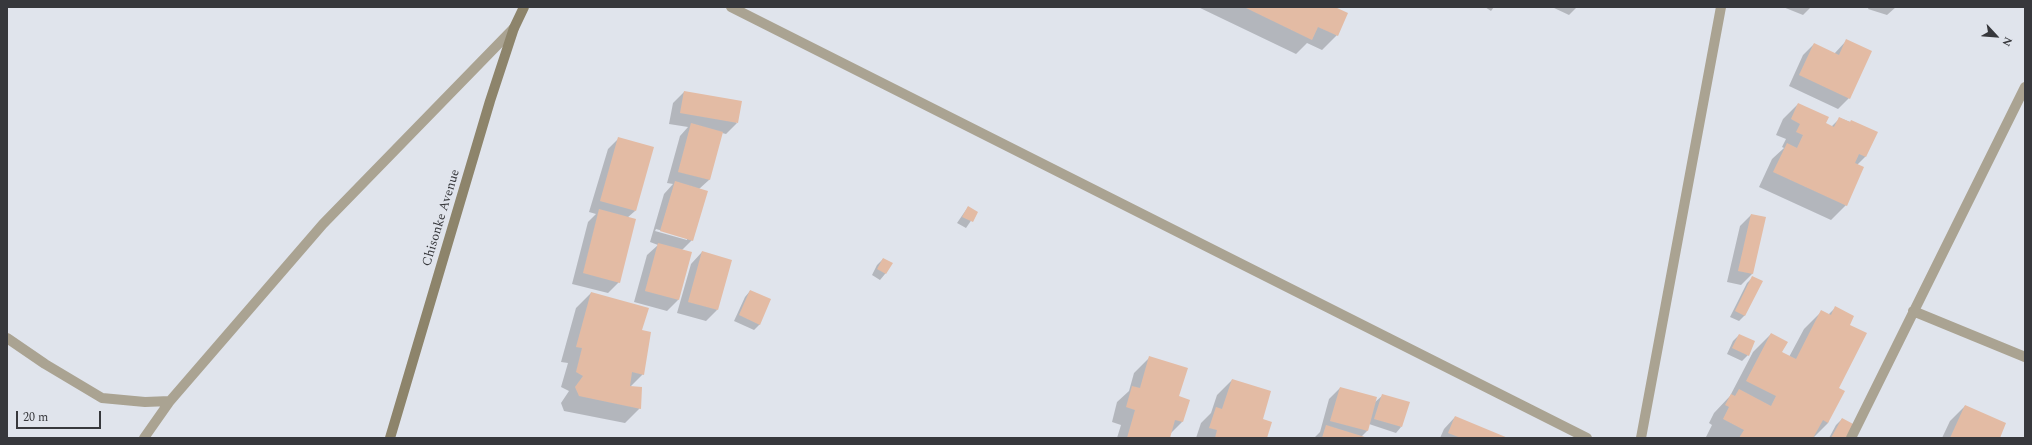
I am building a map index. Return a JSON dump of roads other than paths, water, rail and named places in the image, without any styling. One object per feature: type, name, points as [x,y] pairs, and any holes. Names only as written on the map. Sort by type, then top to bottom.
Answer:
[{"type":"street","name":"Chisonke Avenue","points":[[390,438],[490,101],[514,28],[524,7]]},
{"type":"street","points":[[731,7],[1588,438]]},
{"type":"street","points":[[1641,438],[1721,7]]},
{"type":"street","points":[[144,438],[170,401],[323,224],[514,28]]},
{"type":"street","points":[[1851,438],[2025,87]]},
{"type":"street","points":[[1913,311],[2025,357]]},
{"type":"street","points":[[7,338],[45,364],[102,398],[145,402],[170,401]]}]
